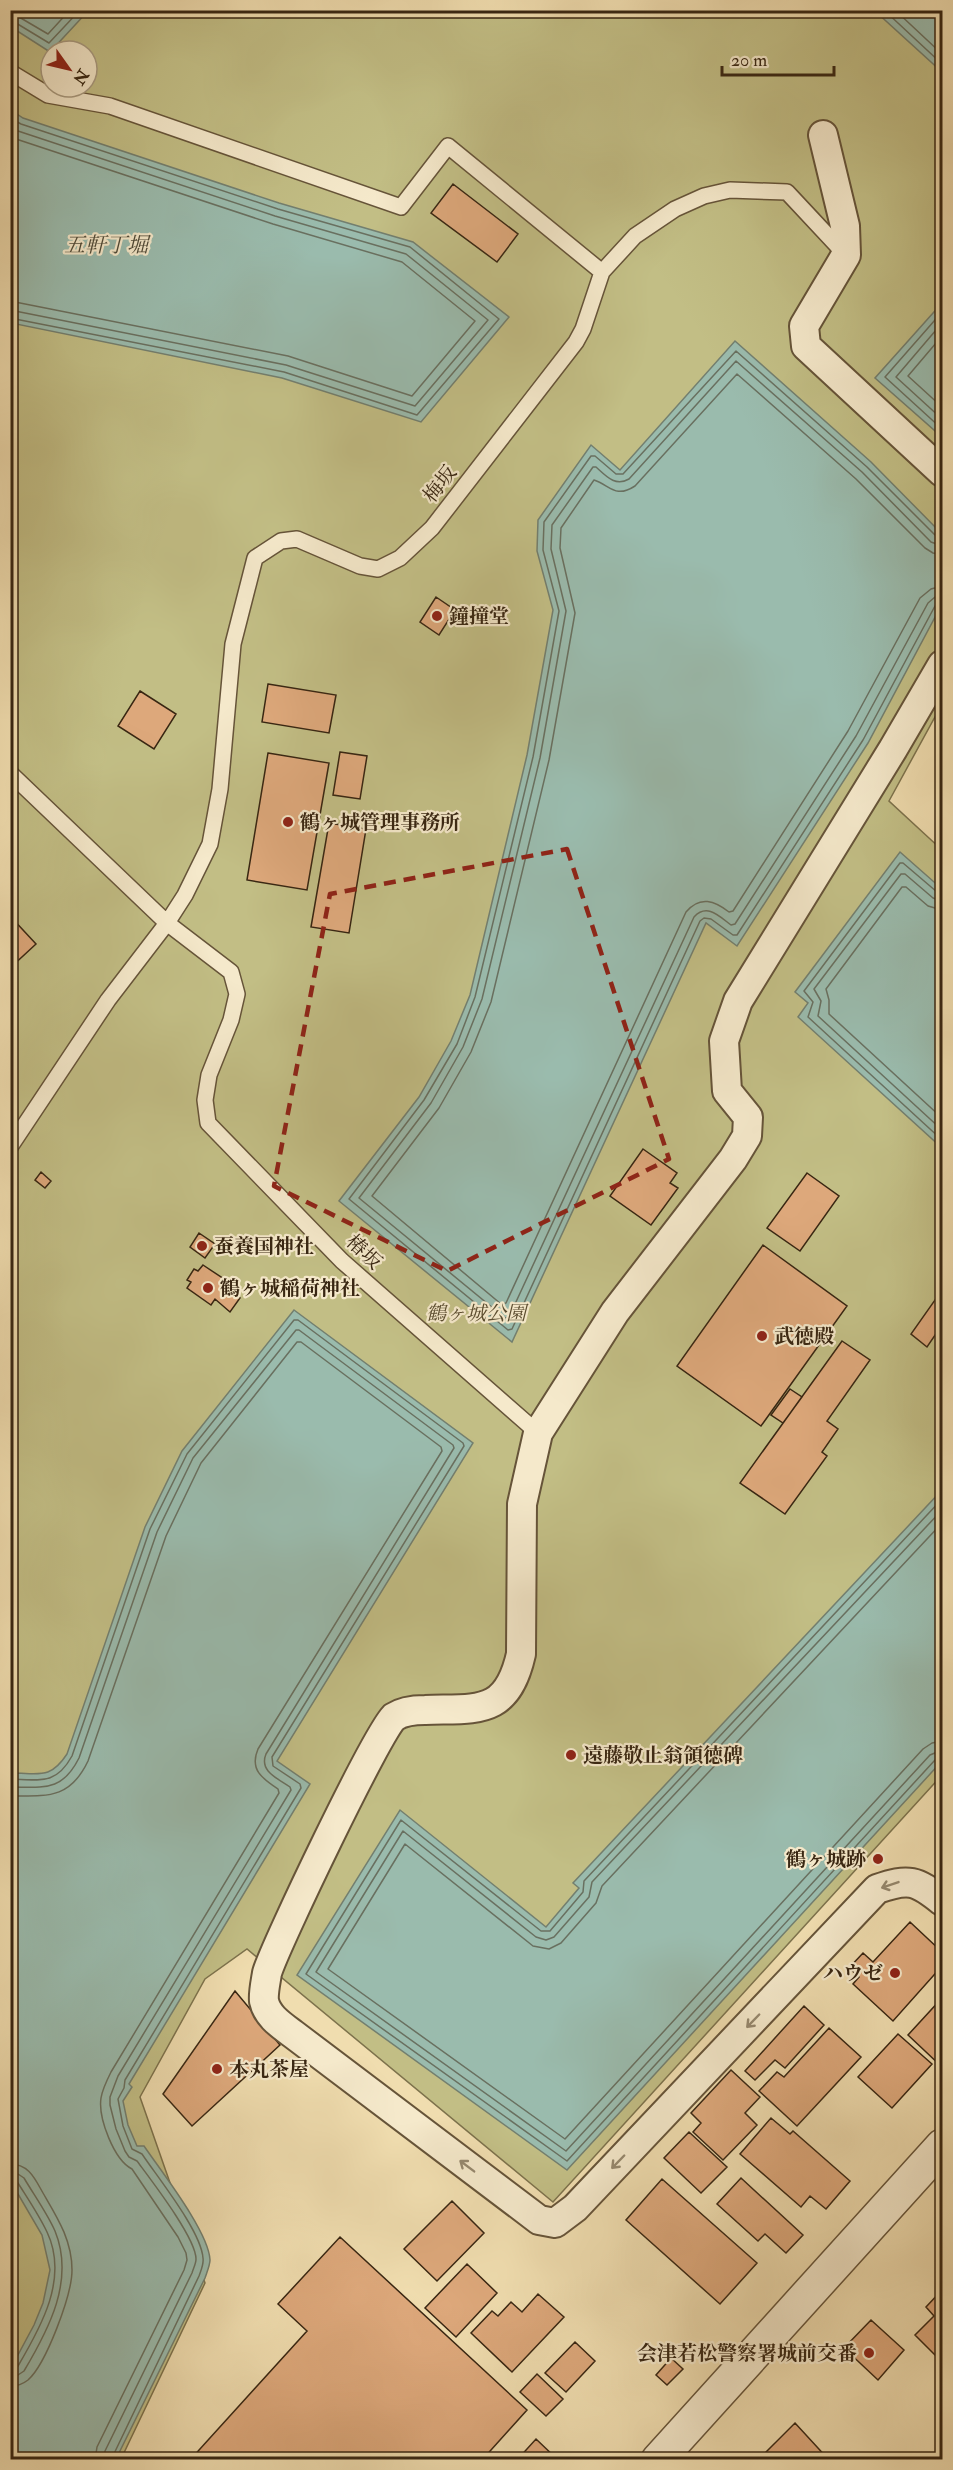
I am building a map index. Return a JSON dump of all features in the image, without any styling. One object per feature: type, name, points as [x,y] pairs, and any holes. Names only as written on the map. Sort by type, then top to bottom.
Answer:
[{"type":"street","points":[[823,135],[845,226],[846,255],[804,326],[807,346],[942,472]]},
{"type":"street","points":[[942,665],[894,749],[738,1001],[724,1041],[727,1091],[748,1117],[747,1136],[699,1206],[615,1312],[538,1433],[522,1504],[521,1654],[516,1675],[504,1694],[490,1706],[468,1710],[410,1711],[393,1717],[370,1756],[282,1938],[267,1973],[264,2000],[272,2018],[539,2220],[555,2223],[575,2208],[877,1889],[899,1881],[909,1881],[923,1886],[942,1901]]},
{"type":"street","points":[[658,2460],[942,2146]]},
{"type":"lane","points":[[10,72],[48,95],[110,106],[401,207],[448,146],[602,272],[635,236],[675,209],[704,196],[730,190],[787,192],[846,255]]},
{"type":"lane","name":"梅坂","points":[[167,923],[185,895],[210,844],[220,789],[233,644],[255,558],[281,541],[297,539],[360,566],[378,569],[400,558],[432,528],[576,342],[583,329],[602,272]]},
{"type":"lane","name":"椿坂","points":[[10,773],[167,923],[231,972],[237,994],[231,1020],[209,1076],[205,1100],[208,1123],[342,1261],[538,1433]]},
{"type":"lane","points":[[10,1147],[108,1000],[167,923]]},
{"type":"highlighted area","points":[[567,849],[669,1159],[447,1271],[274,1186],[330,894]]},
{"type":"green space","name":"鶴ヶ城公園","points":[[11,11],[942,11],[942,704],[889,801],[942,850],[942,1775],[553,2202],[247,1949],[205,1979],[140,2097],[205,2283],[121,2459],[11,2460]]},
{"type":"water","points":[[11,10],[88,11],[62,39],[39,39],[39,45],[11,27]]},
{"type":"water","points":[[875,11],[942,11],[942,72]]},
{"type":"water","name":"五軒丁堀","points":[[11,110],[23,118],[279,203],[413,242],[509,317],[421,422],[282,378],[11,323]]},
{"type":"water","points":[[942,303],[942,437],[875,378]]},
{"type":"water","points":[[735,341],[871,462],[942,534],[942,604],[868,743],[737,946],[706,923],[512,1342],[339,1201],[419,1097],[451,1041],[470,995],[527,755],[553,610],[537,551],[538,520],[591,445],[620,470]]},
{"type":"water","points":[[900,852],[942,889],[942,1148],[798,1017],[808,1003],[795,992]]},
{"type":"water","points":[[294,1310],[473,1443],[277,1761],[310,1784],[129,2084],[132,2087],[123,2101],[128,2125],[137,2146],[144,2146],[202,2234],[210,2260],[205,2278],[116,2459],[11,2459],[11,2368],[43,2303],[50,2270],[42,2235],[11,2182],[11,1773],[37,1774],[49,1771],[55,1768],[67,1754],[145,1527],[182,1451]]},
{"type":"water","points":[[942,1490],[942,1761],[567,2170],[297,1975],[400,1810],[546,1927],[579,1888],[573,1883]]},
{"type":"building","points":[[453,184],[518,234],[497,262],[431,213]]},
{"type":"building","name":"鐘撞堂","points":[[436,597],[455,610],[439,635],[420,622]]},
{"type":"building","points":[[268,684],[336,695],[329,733],[262,722]]},
{"type":"building","points":[[140,691],[176,714],[154,749],[118,726]]},
{"type":"building","points":[[340,752],[367,756],[360,799],[333,795]]},
{"type":"building","name":"鶴ヶ城管理事務所","points":[[268,753],[329,763],[307,890],[247,880]]},
{"type":"building","points":[[329,823],[366,829],[349,933],[311,927]]},
{"type":"building","points":[[10,916],[36,944],[10,968]]},
{"type":"building","points":[[643,1149],[677,1173],[670,1183],[678,1188],[651,1225],[610,1196]]},
{"type":"building","points":[[41,1172],[51,1181],[45,1188],[35,1180]]},
{"type":"building","points":[[807,1173],[839,1196],[800,1251],[767,1228]]},
{"type":"building","name":"蚕養国神社","points":[[199,1233],[215,1244],[205,1258],[190,1247]]},
{"type":"building","name":"武徳殿","points":[[763,1245],[847,1306],[761,1426],[677,1366]]},
{"type":"building","points":[[203,1265],[227,1281],[222,1288],[240,1298],[230,1312],[215,1299],[211,1305],[187,1288],[191,1282],[187,1280],[194,1269],[198,1271]]},
{"type":"building","points":[[942,1290],[942,1325],[927,1347],[911,1334]]},
{"type":"building","points":[[842,1341],[870,1360],[827,1421],[838,1429],[822,1452],[827,1456],[785,1514],[740,1483]]},
{"type":"building","points":[[790,1389],[802,1397],[783,1423],[771,1415]]},
{"type":"building","name":"ハウゼ","points":[[910,1922],[942,1952],[942,1966],[893,2021],[853,1984],[859,1977],[849,1968],[863,1953],[873,1962]]},
{"type":"building","name":"本丸茶屋","points":[[235,1991],[280,2045],[192,2126],[163,2094]]},
{"type":"building","points":[[942,1998],[942,2067],[908,2035]]},
{"type":"building","points":[[804,2006],[824,2025],[785,2068],[775,2060],[755,2080],[745,2071]]},
{"type":"building","points":[[829,2028],[861,2057],[797,2126],[759,2091],[777,2072],[784,2077]]},
{"type":"building","points":[[898,2034],[932,2064],[892,2108],[858,2077]]},
{"type":"building","points":[[731,2070],[760,2097],[745,2113],[757,2125],[723,2160],[693,2132],[701,2123],[691,2113]]},
{"type":"building","points":[[771,2118],[790,2134],[793,2131],[850,2181],[826,2209],[810,2196],[801,2207],[740,2154]]},
{"type":"building","points":[[689,2132],[727,2167],[701,2193],[664,2158]]},
{"type":"building","points":[[741,2178],[803,2235],[786,2253],[765,2234],[758,2241],[717,2204]]},
{"type":"building","points":[[662,2179],[757,2263],[720,2304],[626,2220]]},
{"type":"building","points":[[452,2201],[484,2233],[437,2281],[404,2249]]},
{"type":"building","points":[[340,2237],[527,2410],[482,2460],[190,2460],[307,2331],[278,2304]]},
{"type":"building","points":[[467,2264],[497,2293],[456,2337],[425,2308]]},
{"type":"building","points":[[942,2290],[942,2362],[915,2335],[934,2316],[926,2307]]},
{"type":"building","points":[[538,2294],[564,2317],[512,2372],[471,2333],[492,2311],[498,2316],[511,2302],[522,2312]]},
{"type":"building","points":[[871,2320],[904,2350],[878,2380],[844,2348]]},
{"type":"building","points":[[575,2342],[595,2361],[566,2392],[545,2373]]},
{"type":"building","points":[[671,2358],[683,2369],[667,2385],[656,2375]]},
{"type":"building","points":[[537,2374],[563,2399],[546,2416],[520,2392]]},
{"type":"building","points":[[795,2423],[829,2460],[758,2460]]},
{"type":"building","points":[[536,2439],[558,2460],[517,2460]]},
{"type":"place","name":"鐘撞堂","points":[[437,616]]},
{"type":"place","name":"鶴ヶ城管理事務所","points":[[288,822]]},
{"type":"place","name":"蚕養国神社","points":[[202,1246]]},
{"type":"place","name":"鶴ヶ城稲荷神社","points":[[208,1288]]},
{"type":"place","name":"武徳殿","points":[[762,1336]]},
{"type":"place","name":"遠藤敬止翁領徳碑","points":[[571,1755]]},
{"type":"place","name":"鶴ヶ城跡","points":[[878,1859]]},
{"type":"place","name":"ハウゼ","points":[[895,1973]]},
{"type":"place","name":"本丸茶屋","points":[[217,2069]]},
{"type":"place","name":"会津若松警察署城前交番","points":[[869,2353]]}]
